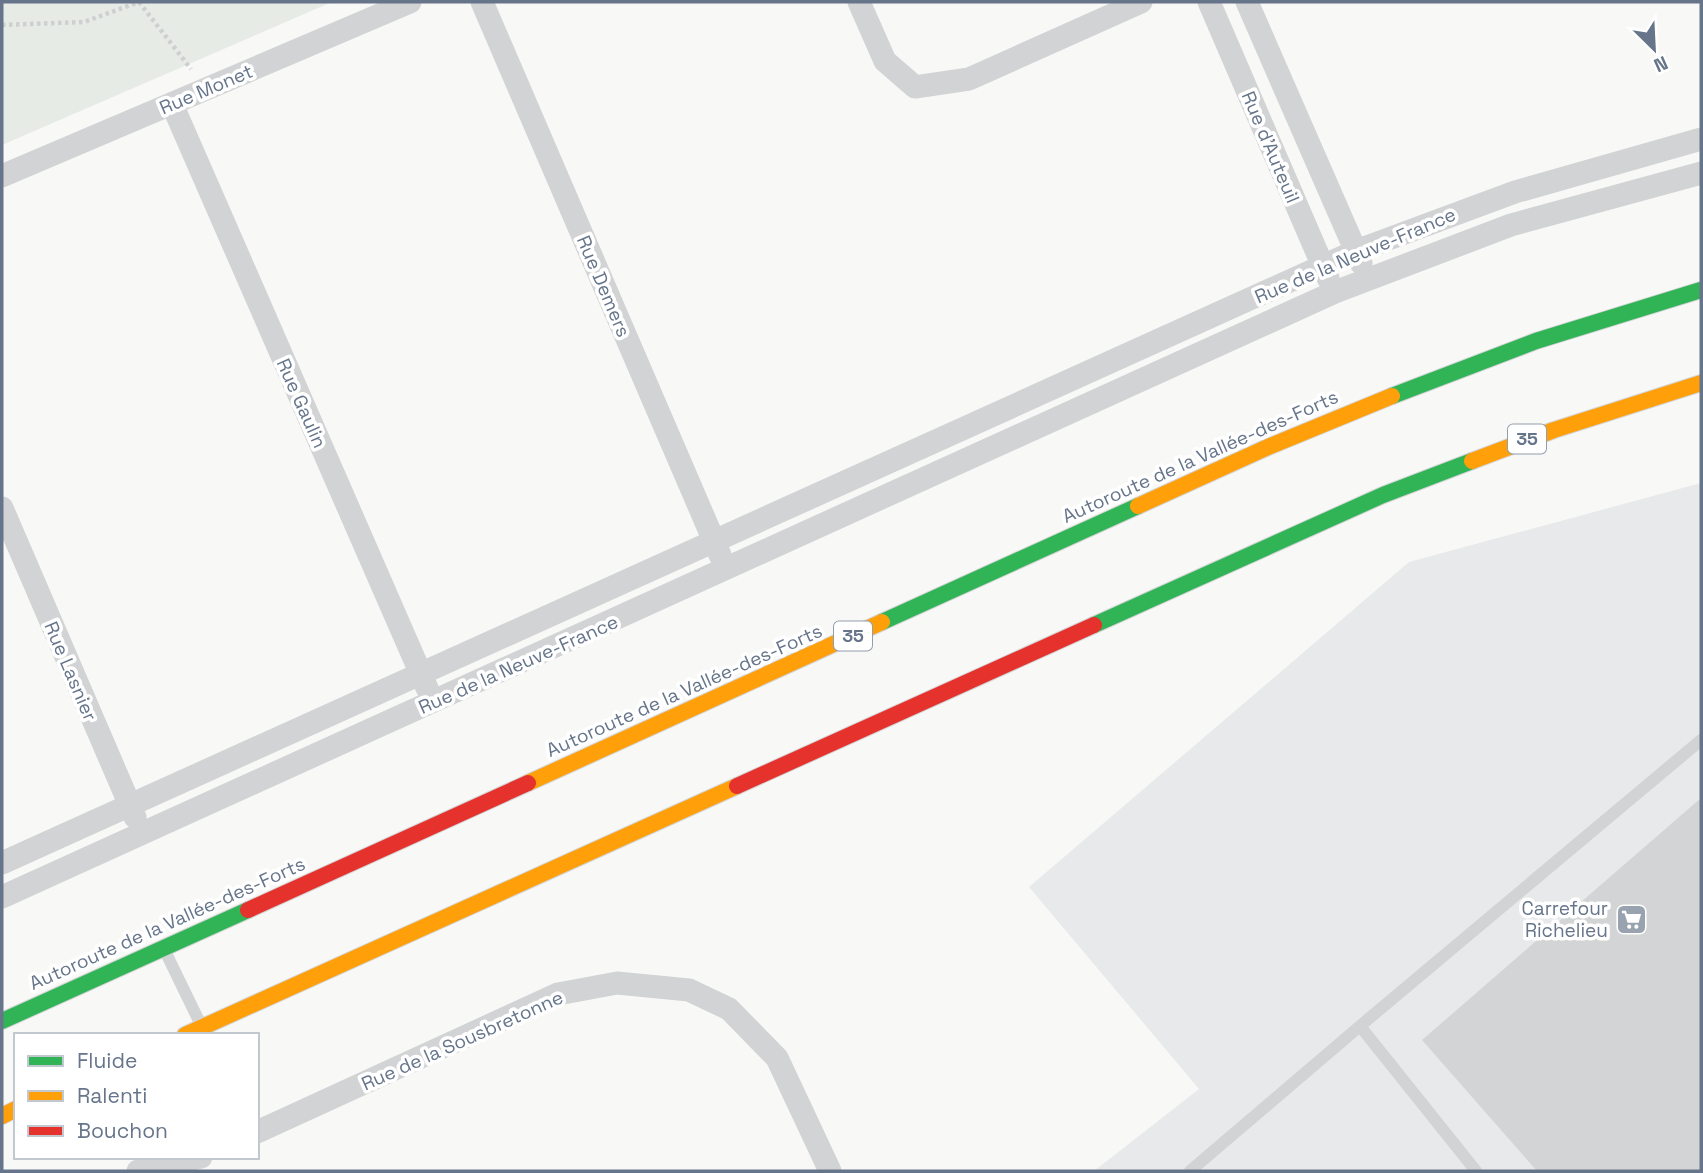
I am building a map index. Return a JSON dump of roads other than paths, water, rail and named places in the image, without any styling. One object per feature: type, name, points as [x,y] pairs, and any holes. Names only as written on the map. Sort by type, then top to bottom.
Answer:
[{"type":"highway","name":"Autoroute de la Vallée-des-Forts","points":[[2,1021],[1268,447],[1444,374],[1546,336],[1701,290]]},
{"type":"highway","name":"35","points":[[189,1033],[1383,495],[1554,430],[1701,383]]},
{"type":"street","name":"Rue Monet","points":[[2,176],[410,2]]},
{"type":"street","name":"Rue Demers","points":[[482,2],[726,569]]},
{"type":"street","points":[[859,2],[885,61],[915,87],[969,79],[1141,2]]},
{"type":"street","name":"Rue d'Auteuil","points":[[1209,2],[1335,292]]},
{"type":"street","name":"Rue d'Auteuil","points":[[1247,2],[1368,279]]},
{"type":"street","name":"Rue Gaulin","points":[[172,104],[434,702]]},
{"type":"street","name":"Rue de la Neuve-France","points":[[2,897],[726,569],[1322,265],[1515,191],[1701,139]]},
{"type":"street","name":"Rue de la Neuve-France","points":[[2,863],[713,541],[1368,279],[1533,218],[1701,173]]},
{"type":"street","name":"Rue Lasnier","points":[[2,508],[142,833]]},
{"type":"street","name":"Rue de la Sousbretonne","points":[[259,1131],[558,994],[617,983],[689,990],[729,1009],[777,1058],[830,1171]]},
{"type":"street","points":[[138,1171],[195,1163]]},
{"type":"lane","points":[[1190,1171],[1701,740]]},
{"type":"lane","points":[[164,948],[202,1027]]},
{"type":"lane","points":[[1360,1026],[1476,1171]]},
{"type":"place","name":"Carrefour Richelieu","points":[[1631,919]]}]
